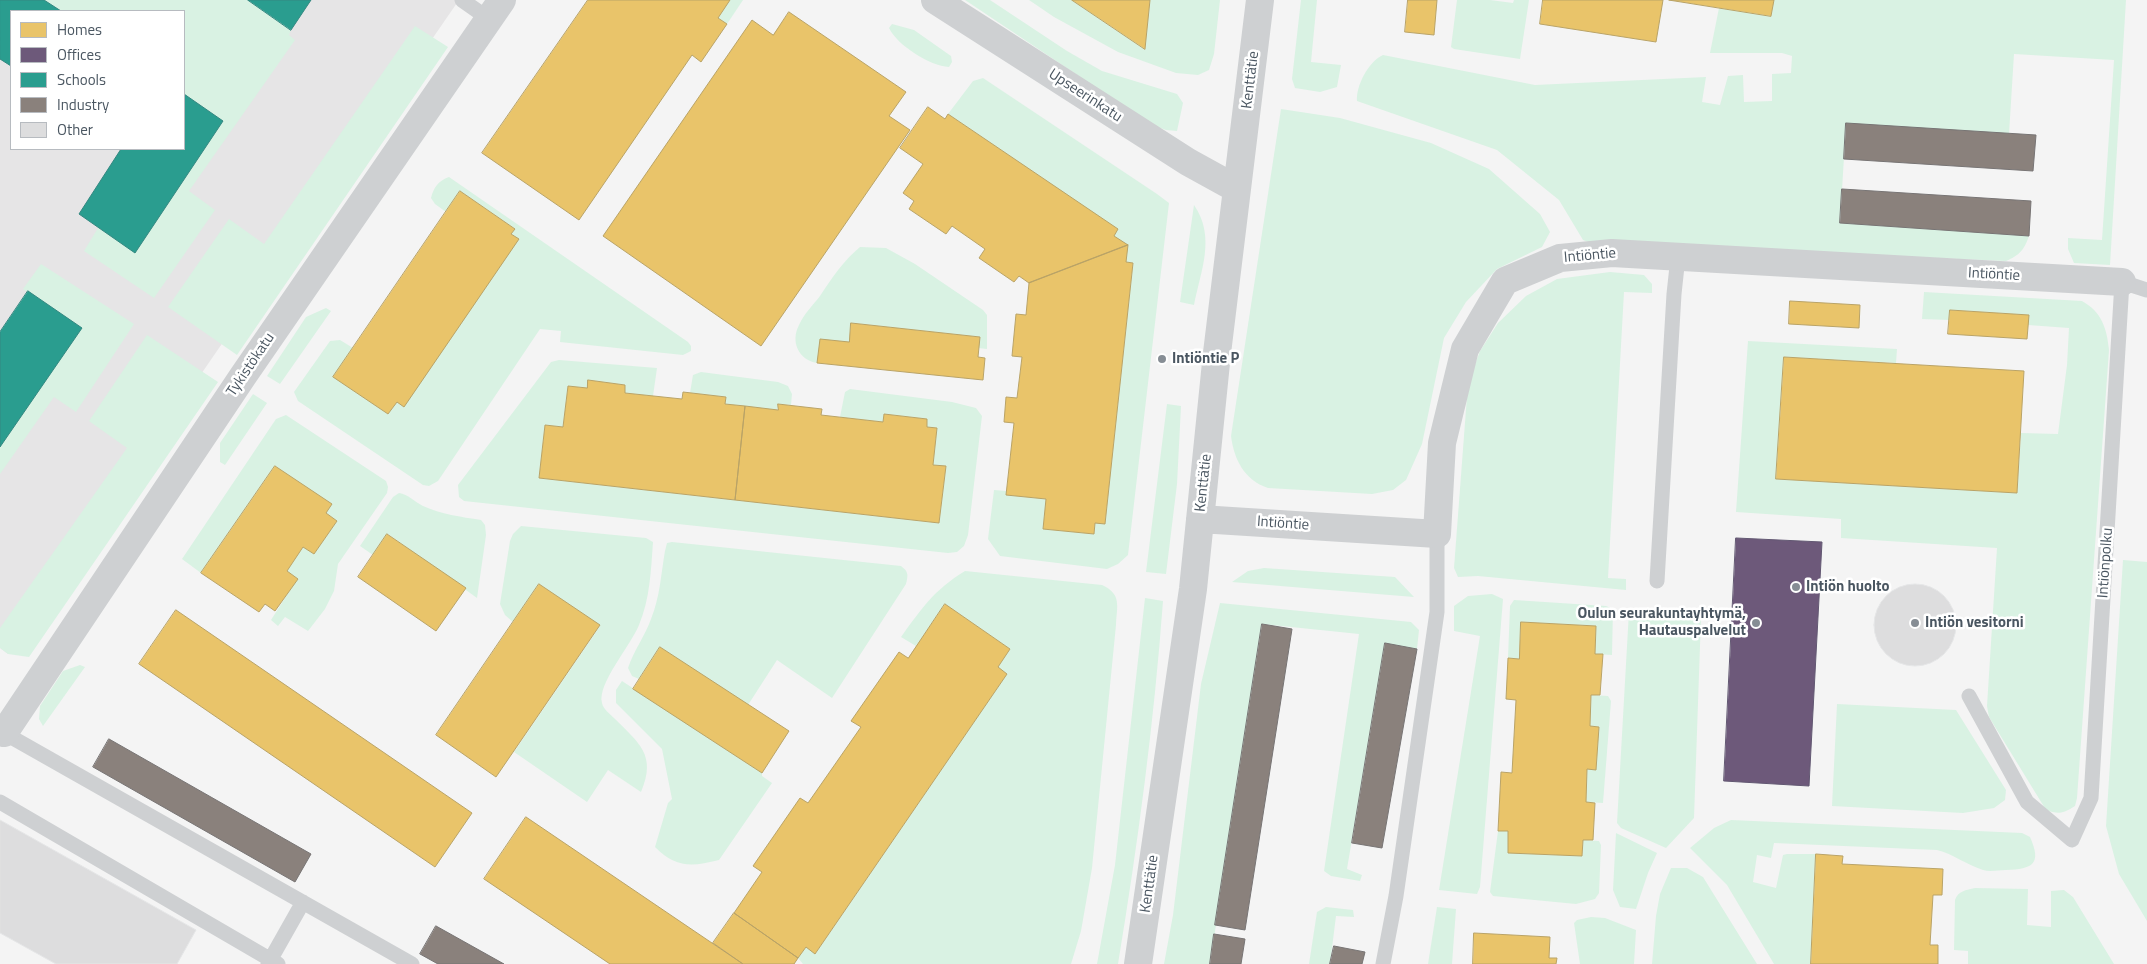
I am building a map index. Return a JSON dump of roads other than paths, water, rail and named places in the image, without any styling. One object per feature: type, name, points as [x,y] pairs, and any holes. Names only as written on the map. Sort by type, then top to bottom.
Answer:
[{"type":"street","name":"Upseerinkatu","points":[[935,0],[1188,162],[1237,189]]},
{"type":"street","name":"Kenttätie","points":[[1138,964],[1193,589],[1216,353],[1260,0]]},
{"type":"street","name":"Tykistökatu","points":[[4,733],[243,376],[495,10]]},
{"type":"street","name":"Intiöntie","points":[[1200,519],[1437,534],[1442,443],[1465,349],[1505,281],[1560,258],[1612,252],[2135,286]]},
{"type":"lane","points":[[462,0],[495,10]]},
{"type":"lane","points":[[1658,581],[1674,294],[1678,257]]},
{"type":"lane","name":"Intiönpolku","points":[[1969,696],[2027,802],[2072,840],[2091,798],[2135,286]]},
{"type":"lane","points":[[1383,964],[1396,896],[1437,612],[1437,534]]},
{"type":"lane","points":[[4,733],[412,964]]},
{"type":"lane","points":[[0,802],[272,963],[303,902]]},
{"type":"place","name":"Intiöntie P","points":[[1162,359]]},
{"type":"place","name":"Intiön huolto","points":[[1796,587]]},
{"type":"place","name":"Oulun seurakuntayhtymä, Hautauspalvelut","points":[[1756,623]]},
{"type":"place","name":"Intiön vesitorni","points":[[1915,623]]}]
